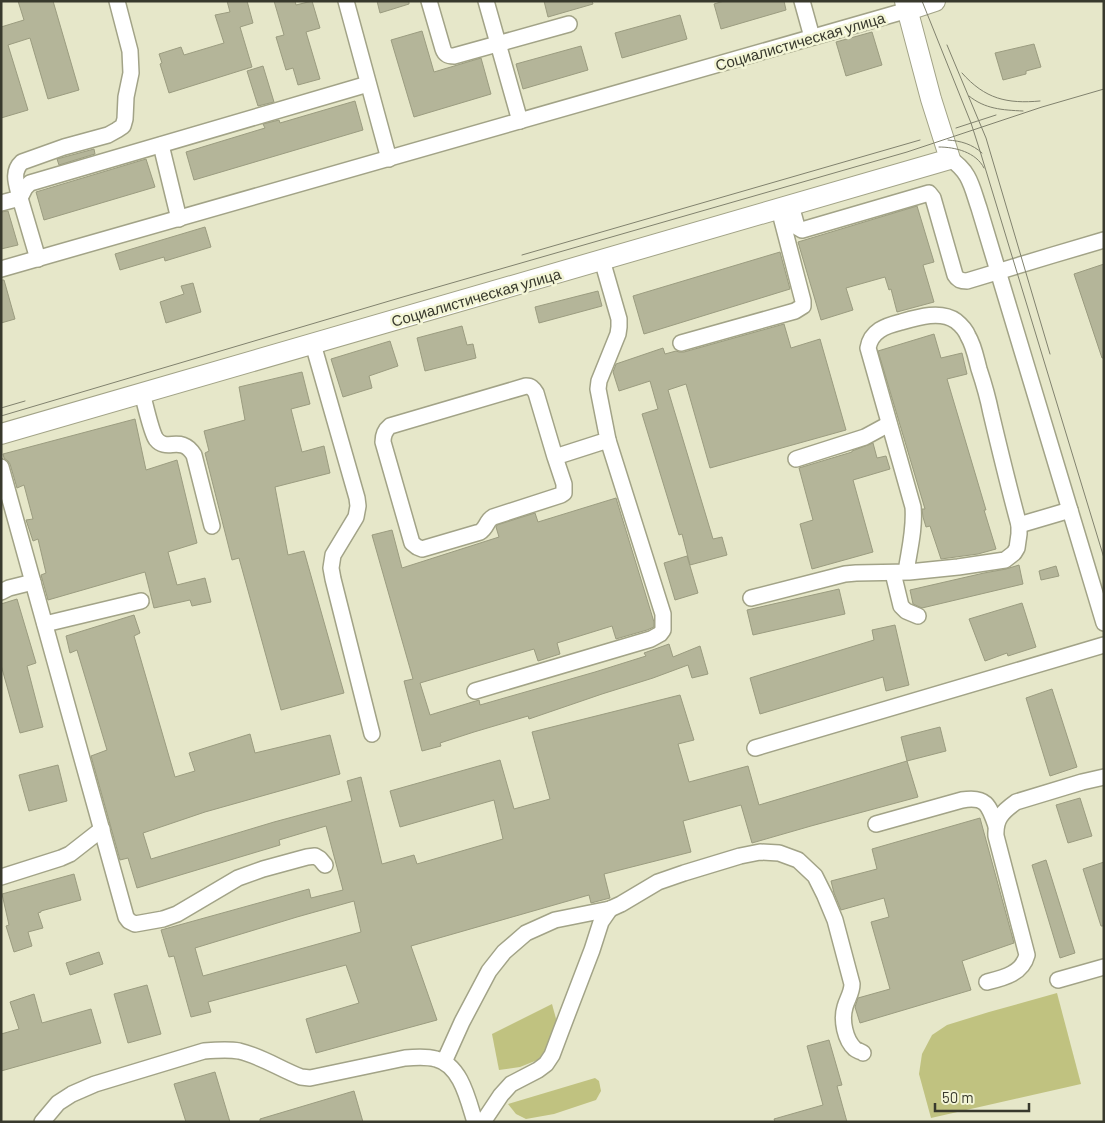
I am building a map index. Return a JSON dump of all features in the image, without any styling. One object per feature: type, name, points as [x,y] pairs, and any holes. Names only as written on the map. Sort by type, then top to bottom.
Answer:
[{"type":"main road","name":"Социалистическая улица","points":[[907,6],[935,1]]},
{"type":"main road","points":[[907,6],[931,99],[950,159]]},
{"type":"main road","name":"Социалистическая улица","points":[[1,434],[950,159]]},
{"type":"street","points":[[38,259],[20,198],[15,175],[17,166],[22,162],[64,147],[108,135],[123,126],[131,73],[130,51],[117,1]]},
{"type":"street","points":[[346,1],[389,159]]},
{"type":"street","points":[[429,1],[444,53],[447,56],[454,56],[569,24]]},
{"type":"street","points":[[486,1],[520,121]]},
{"type":"street","points":[[802,1],[812,37]]},
{"type":"street","name":"Социалистическая улица","points":[[1,269],[812,37],[907,6]]},
{"type":"street","points":[[1,203],[20,198],[30,183],[368,84]]},
{"type":"street","points":[[161,145],[179,219]]},
{"type":"street","points":[[950,159],[960,165],[968,175],[979,208],[1070,510],[1101,602],[1104,623]]},
{"type":"street","points":[[785,207],[797,227],[802,230],[929,193],[933,198],[955,275],[957,279],[966,281],[1104,240]]},
{"type":"street","points":[[681,343],[794,311],[803,306],[804,301],[785,207]]},
{"type":"street","points":[[475,691],[651,640],[663,630],[663,614],[608,440],[598,389],[620,328],[602,260]]},
{"type":"street","points":[[751,598],[845,574],[899,572],[958,567],[1005,560],[1014,553],[1017,548],[1018,525],[987,394],[975,352],[964,329],[956,321],[942,316],[922,316],[891,324],[880,329],[874,335],[869,341],[868,348],[913,513],[912,537],[899,572],[901,606],[906,611],[918,616]]},
{"type":"street","points":[[313,344],[357,498],[356,517],[334,555],[331,568],[372,734]]},
{"type":"street","points":[[530,386],[534,388],[536,393],[554,457],[564,484],[564,493],[493,518],[489,520],[484,530],[480,532],[422,549],[412,543],[383,437],[390,426],[530,386]]},
{"type":"street","points":[[142,393],[156,440],[168,445],[183,445],[194,455],[212,526]]},
{"type":"street","points":[[796,459],[865,436],[889,424]]},
{"type":"street","points":[[554,457],[608,440]]},
{"type":"street","points":[[1,467],[126,917],[129,921],[135,924],[163,919],[177,914],[238,878],[263,869],[315,856],[325,865]]},
{"type":"street","points":[[1018,525],[1070,510]]},
{"type":"street","points":[[1,592],[33,582]]},
{"type":"street","points":[[45,624],[141,601]]},
{"type":"street","points":[[755,748],[1104,645]]},
{"type":"street","points":[[996,826],[1000,816],[1016,802],[1104,777]]},
{"type":"street","points":[[876,824],[962,800],[976,798],[987,804],[996,826],[996,836],[1027,955],[1025,961],[1015,973],[987,982]]},
{"type":"street","points":[[1,876],[62,858],[102,829]]},
{"type":"street","points":[[444,1062],[462,1022],[489,971],[504,952],[526,933],[555,920],[610,909],[658,882],[708,865],[760,852],[779,853],[798,860],[815,876],[835,920],[852,984],[852,991],[843,1016],[844,1030],[855,1050],[862,1053]]},
{"type":"street","points":[[483,1122],[512,1084],[538,1070],[546,1064],[552,1055],[601,922],[610,909]]},
{"type":"street","points":[[1058,980],[1104,967]]},
{"type":"street","points":[[42,1122],[58,1103],[72,1094],[95,1084],[204,1051],[223,1050],[252,1054],[301,1077],[310,1078],[405,1058],[435,1058],[444,1062],[456,1074],[465,1090],[475,1122]]},
{"type":"green space","points":[[1057,993],[1081,1084],[931,1118],[919,1074],[922,1054],[932,1035],[947,1025]]},
{"type":"green space","points":[[552,1004],[558,1026],[545,1057],[520,1067],[499,1070],[492,1034]]},
{"type":"green space","points":[[595,1078],[599,1081],[601,1091],[596,1100],[554,1114],[526,1119],[516,1114],[508,1104]]},
{"type":"building","points":[[18,1],[53,1],[79,90],[48,99],[30,38],[8,45],[28,110],[1,118],[1,27],[24,20]]},
{"type":"building","points":[[227,1],[247,1],[253,23],[240,27],[252,67],[169,93],[160,64],[162,63],[159,54],[181,47],[184,55],[224,43],[215,15],[230,12]]},
{"type":"building","points":[[274,1],[295,1],[296,5],[312,1],[320,28],[306,32],[320,79],[298,85],[293,68],[286,70],[276,37],[284,35]]},
{"type":"building","points":[[377,1],[409,1],[409,4],[380,13]]},
{"type":"building","points":[[544,1],[592,1],[593,4],[548,17]]},
{"type":"building","points":[[724,1],[784,1],[786,10],[721,29],[714,4]]},
{"type":"building","points":[[680,15],[687,39],[622,58],[615,33]]},
{"type":"building","points":[[422,31],[434,72],[481,58],[491,94],[414,117],[391,40]]},
{"type":"building","points":[[872,32],[882,65],[846,76],[836,42]]},
{"type":"building","points":[[1034,44],[1041,67],[1026,71],[1026,74],[1003,80],[995,53]]},
{"type":"building","points":[[581,46],[588,70],[523,89],[516,64]]},
{"type":"building","points":[[263,66],[274,102],[258,106],[247,71]]},
{"type":"building","points":[[355,101],[363,130],[194,180],[186,152],[265,128],[263,124],[279,120],[280,123]]},
{"type":"building","points":[[94,149],[95,154],[59,165],[57,159]]},
{"type":"building","points":[[146,159],[155,187],[44,220],[36,192]]},
{"type":"building","points":[[917,206],[934,262],[923,265],[934,302],[897,312],[891,289],[889,290],[885,277],[846,288],[853,310],[821,320],[798,242]]},
{"type":"building","points":[[8,211],[18,245],[1,249],[1,212]]},
{"type":"building","points":[[205,227],[211,247],[165,261],[164,257],[120,270],[115,254]]},
{"type":"building","points":[[780,252],[790,289],[644,334],[633,296]]},
{"type":"building","points":[[1104,264],[1104,358],[1102,358],[1074,274]]},
{"type":"building","points":[[1,280],[4,280],[15,319],[1,323]]},
{"type":"building","points":[[193,283],[201,312],[166,323],[160,302],[184,294],[181,286]]},
{"type":"building","points":[[598,291],[602,306],[539,323],[535,307]]},
{"type":"building","points":[[784,324],[791,348],[820,339],[846,430],[710,468],[686,384],[668,390],[713,539],[722,537],[727,555],[690,565],[682,534],[679,535],[642,414],[658,409],[650,381],[619,391],[613,372],[616,364],[663,348],[665,354],[676,351],[684,352]]},
{"type":"building","points":[[462,326],[467,345],[473,344],[476,358],[425,371],[417,338]]},
{"type":"building","points":[[934,334],[941,358],[962,353],[967,374],[947,379],[996,549],[978,554],[941,559],[930,526],[926,527],[922,509],[925,509],[878,351]]},
{"type":"building","points":[[390,341],[398,366],[369,376],[372,388],[343,397],[331,359]]},
{"type":"building","points":[[302,372],[310,404],[291,409],[302,452],[324,446],[330,473],[275,487],[288,555],[304,551],[344,693],[281,710],[239,558],[232,560],[205,453],[209,451],[204,431],[245,420],[239,387]]},
{"type":"building","points":[[135,419],[146,470],[177,460],[197,543],[168,552],[177,585],[205,578],[211,602],[192,606],[190,600],[154,608],[145,572],[48,600],[41,575],[46,573],[38,539],[33,541],[26,520],[33,519],[24,485],[17,488],[10,464],[3,454]]},
{"type":"building","points":[[873,443],[877,458],[886,456],[890,469],[853,480],[873,552],[812,569],[800,524],[813,520],[799,468],[852,452]]},
{"type":"building","points":[[616,498],[654,627],[616,639],[612,626],[557,643],[560,654],[538,661],[534,649],[420,683],[430,715],[479,700],[480,705],[595,672],[646,656],[644,653],[669,644],[673,657],[700,646],[708,674],[692,678],[688,665],[529,719],[528,716],[474,732],[440,743],[441,746],[422,751],[404,681],[413,679],[372,535],[392,530],[402,568],[499,537],[497,525],[535,513],[538,522]]},
{"type":"building","points":[[687,556],[698,593],[675,600],[664,563]]},
{"type":"building","points":[[1019,565],[1023,584],[922,608],[913,604],[910,590]]},
{"type":"building","points":[[1056,566],[1059,576],[1041,580],[1039,571]]},
{"type":"building","points":[[839,589],[845,614],[753,635],[747,610]]},
{"type":"building","points":[[17,599],[36,663],[27,666],[43,727],[20,733],[1,665],[1,604]]},
{"type":"building","points":[[1022,603],[1036,647],[1008,656],[1007,653],[985,661],[969,619]]},
{"type":"building","points":[[134,615],[140,633],[134,636],[175,777],[195,771],[189,753],[250,734],[255,753],[330,735],[340,774],[205,812],[143,833],[151,859],[352,801],[347,781],[361,777],[382,864],[414,855],[417,864],[503,839],[494,800],[400,827],[390,791],[500,760],[514,809],[550,799],[532,732],[680,695],[694,740],[678,744],[689,782],[748,766],[759,805],[907,761],[918,797],[752,843],[741,805],[683,821],[691,852],[604,874],[610,898],[591,903],[589,895],[411,946],[437,1020],[316,1053],[306,1019],[359,1003],[346,965],[208,1002],[211,1012],[191,1017],[174,956],[169,957],[161,930],[309,889],[311,898],[343,890],[326,826],[279,840],[280,845],[137,888],[128,858],[120,860],[91,756],[107,750],[77,650],[70,653],[66,636]],"holes":[[[354,901],[361,932],[203,976],[195,948]]]},
{"type":"building","points":[[895,625],[909,685],[886,691],[883,677],[760,714],[750,678],[874,640],[872,630]]},
{"type":"building","points":[[1052,689],[1077,767],[1050,776],[1026,698]]},
{"type":"building","points":[[940,727],[946,751],[907,761],[901,737]]},
{"type":"building","points":[[58,765],[67,801],[29,811],[19,775]]},
{"type":"building","points":[[1080,798],[1092,836],[1068,843],[1056,805]]},
{"type":"building","points":[[980,818],[1014,943],[962,961],[971,990],[860,1023],[855,1007],[858,998],[890,989],[871,922],[889,917],[884,898],[841,910],[831,881],[877,869],[872,849]]},
{"type":"building","points":[[1046,860],[1075,953],[1060,958],[1032,865]]},
{"type":"building","points":[[1104,862],[1104,926],[1101,926],[1083,869]]},
{"type":"building","points":[[74,874],[81,900],[38,913],[43,928],[28,932],[32,946],[14,952],[6,926],[9,925],[2,894]]},
{"type":"building","points":[[99,952],[103,964],[70,975],[66,963]]},
{"type":"building","points":[[147,985],[161,1034],[128,1043],[114,994]]},
{"type":"building","points":[[34,994],[42,1023],[91,1009],[101,1043],[1,1071],[1,1034],[19,1029],[10,1002]]},
{"type":"building","points":[[829,1040],[842,1085],[837,1086],[847,1122],[775,1122],[774,1119],[823,1105],[807,1046]]},
{"type":"building","points":[[215,1072],[230,1122],[186,1122],[174,1084]]},
{"type":"building","points":[[354,1091],[363,1122],[260,1122],[260,1119]]},
{"type":"tram line","points":[[922,1],[971,123],[1104,558]]},
{"type":"tram line","points":[[947,45],[986,138],[1050,354]]},
{"type":"tram line","points":[[962,73],[979,89],[997,98],[1017,102],[1040,101]]},
{"type":"tram line","points":[[1,416],[396,299],[907,152],[1042,107],[1104,89]]},
{"type":"tram line","points":[[969,96],[988,106],[1023,111]]},
{"type":"tram line","points":[[956,128],[996,115]]},
{"type":"tram line","points":[[522,255],[920,140]]},
{"type":"tram line","points":[[948,140],[974,147],[982,153]]},
{"type":"tram line","points":[[939,147],[952,148],[970,154],[984,168]]},
{"type":"tram line","points":[[1,408],[25,401]]}]
